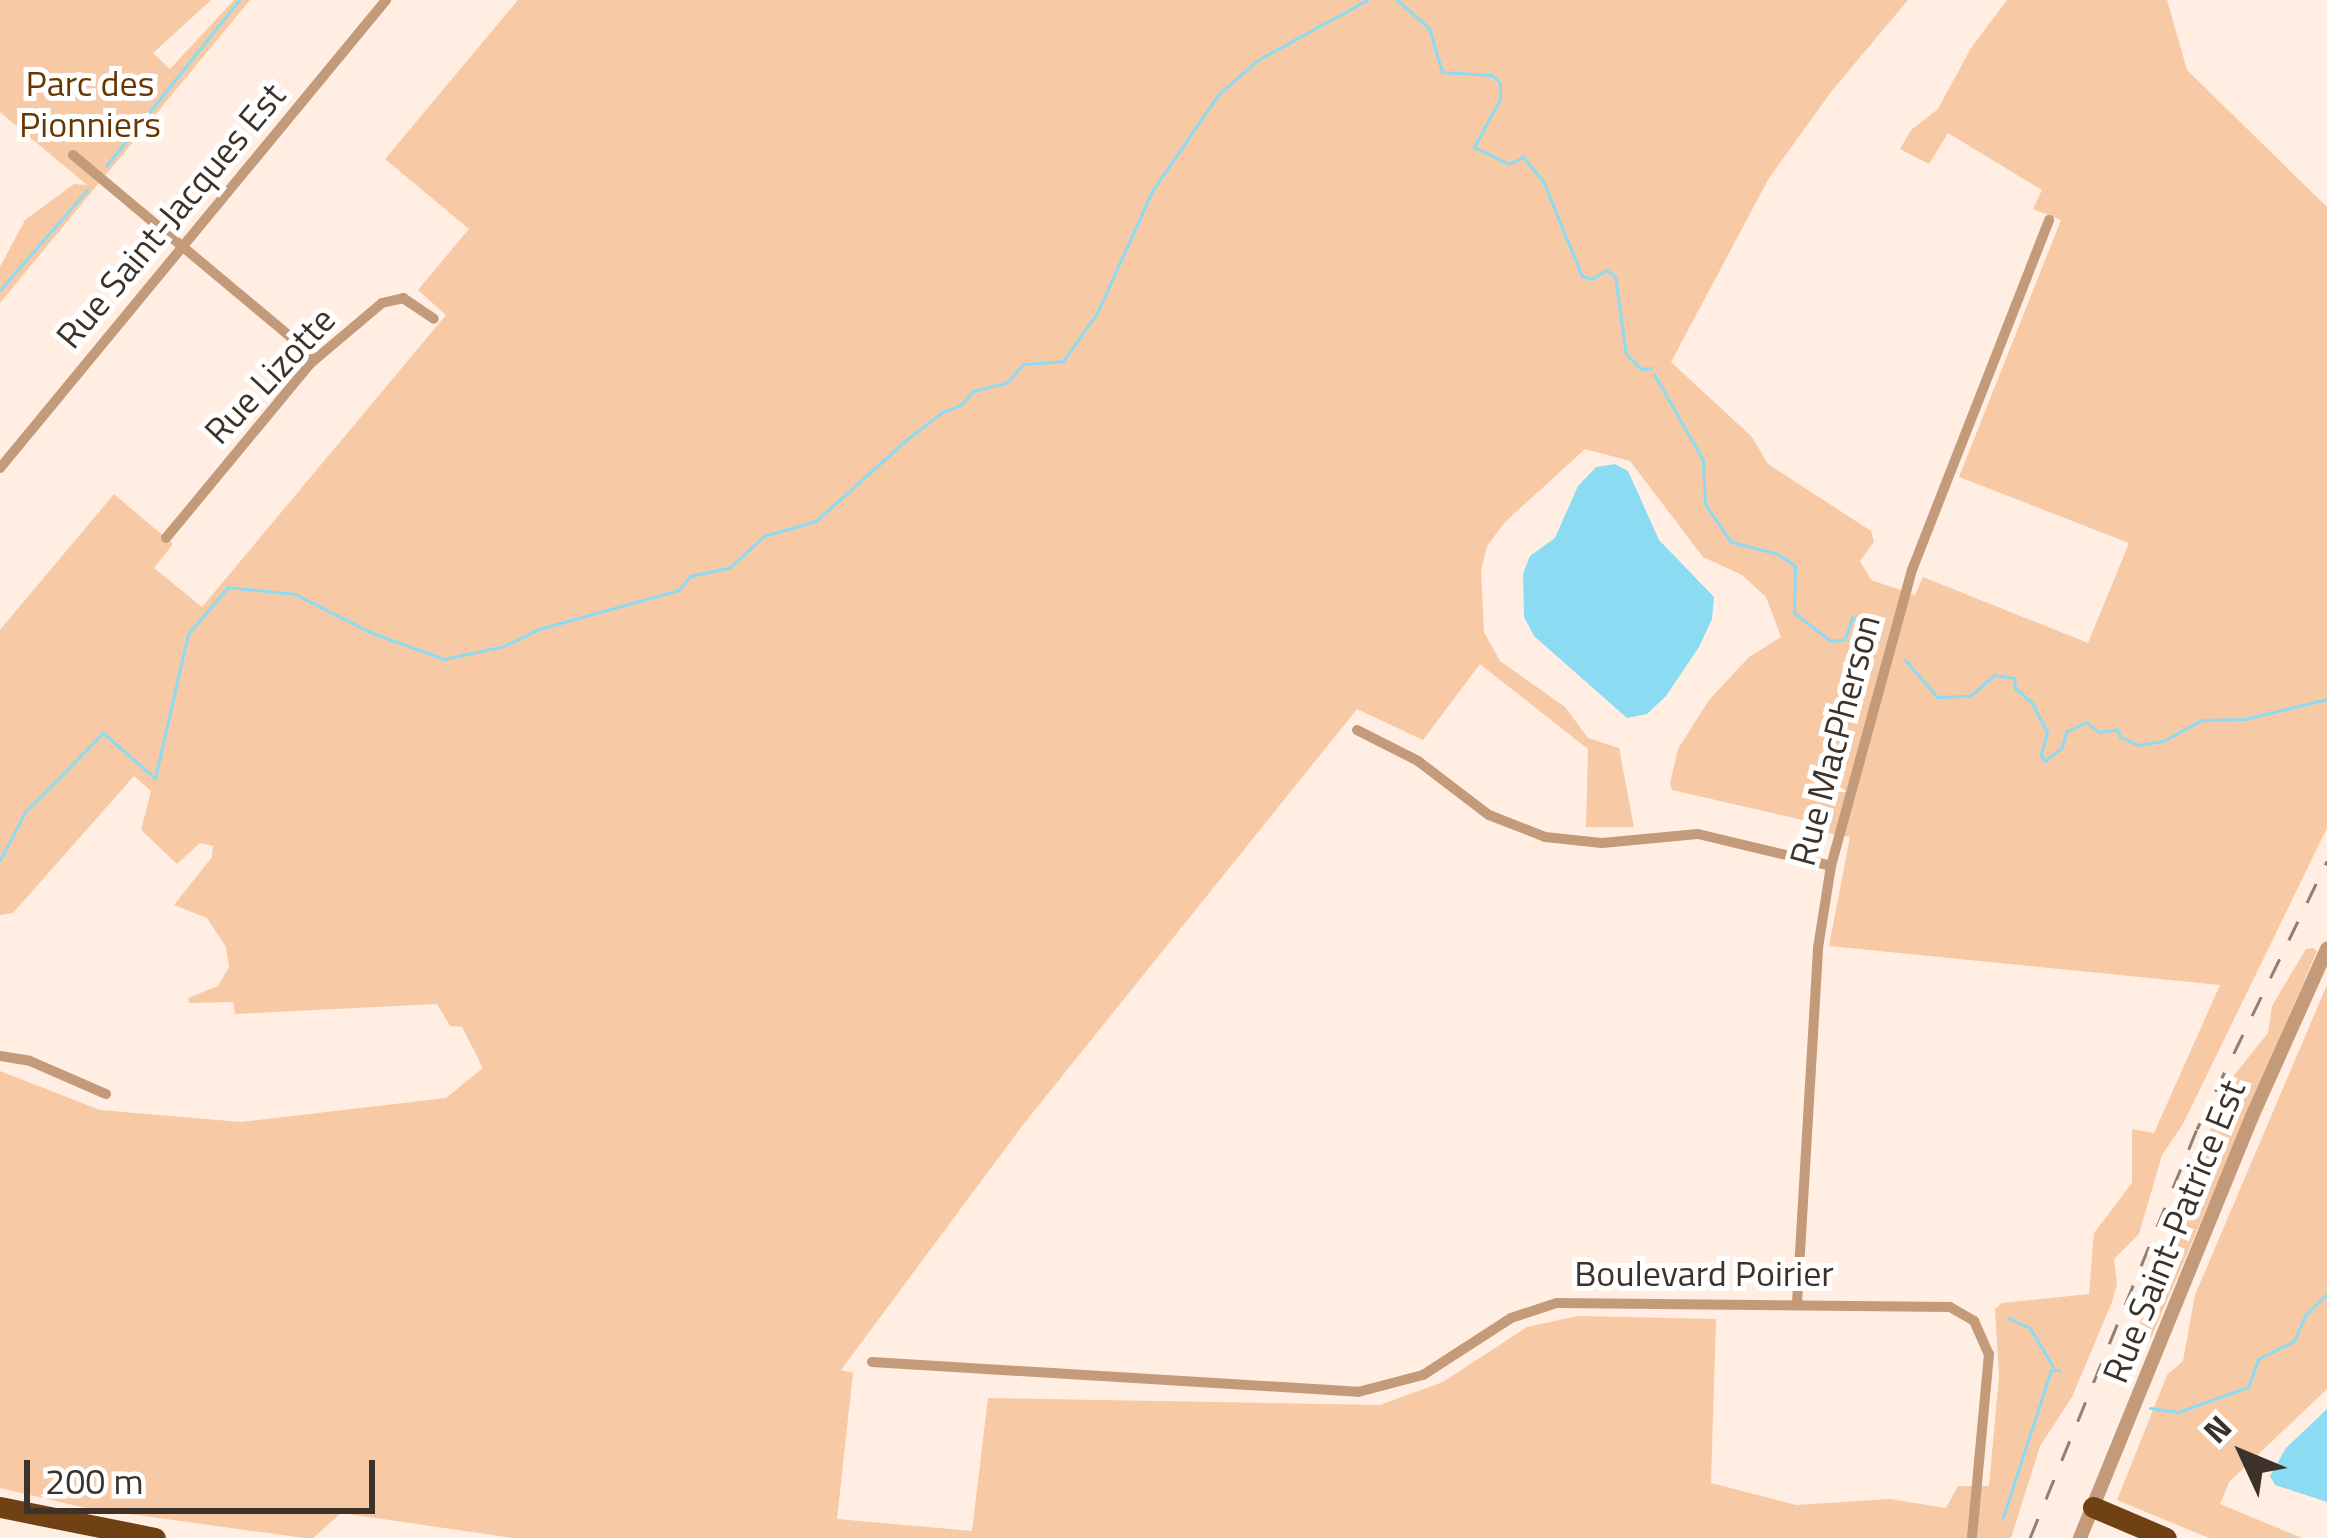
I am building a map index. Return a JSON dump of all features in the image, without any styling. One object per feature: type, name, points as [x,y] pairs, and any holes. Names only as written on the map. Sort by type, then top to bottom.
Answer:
[{"type":"highway","points":[[2093,1507],[2166,1538]]},
{"type":"highway","points":[[0,1508],[155,1538]]},
{"type":"street","name":"Rue Saint-Jacques Est","points":[[0,468],[386,0]]},
{"type":"street","points":[[73,155],[316,358]]},
{"type":"street","name":"Rue MacPherson","points":[[1797,1303],[1818,948],[1831,866],[1912,570],[2049,220]]},
{"type":"street","name":"Rue Lizotte","points":[[166,538],[316,358],[389,298],[403,298],[434,319]]},
{"type":"street","points":[[1357,730],[1418,761],[1490,815],[1544,836],[1601,843],[1679,832],[1831,866]]},
{"type":"street","name":"Rue Saint-Patrice Est","points":[[2080,1538],[2254,1112],[2327,949]]},
{"type":"street","points":[[0,1056],[30,1061],[106,1094]]},
{"type":"street","name":"Boulevard Poirier","points":[[872,1362],[1358,1392],[1423,1375],[1503,1322],[1557,1303],[1950,1307],[1980,1328],[1989,1363],[1972,1538]]},
{"type":"green space","name":"Parc des Pionniers","points":[[0,0],[211,0],[153,53],[170,69],[234,0],[250,0],[0,303],[0,267],[25,220],[74,184],[87,185],[0,112]]},
{"type":"green space","points":[[518,0],[1908,0],[1831,92],[1769,178],[1671,362],[1752,437],[1768,464],[1871,531],[1874,542],[1860,561],[1871,580],[1915,595],[1923,577],[2088,643],[2129,543],[1959,477],[2061,220],[2033,209],[2042,190],[1948,133],[1929,164],[1900,149],[1911,130],[1938,109],[1971,48],[2007,0],[2167,0],[2187,70],[2327,207],[2327,828],[2183,1124],[2162,1155],[2139,1234],[2114,1259],[2117,1284],[2112,1302],[2072,1397],[2040,1446],[2011,1538],[513,1538],[341,1513],[313,1538],[304,1538],[86,1508],[0,1488],[0,1071],[100,1110],[241,1122],[446,1098],[483,1068],[462,1027],[450,1026],[437,1004],[235,1014],[233,1002],[189,1003],[188,998],[218,986],[229,967],[226,947],[207,918],[174,905],[212,857],[213,846],[200,843],[177,864],[141,830],[151,791],[134,776],[13,913],[0,915],[0,630],[114,494],[173,544],[154,568],[202,607],[446,315],[418,290],[469,229],[385,159]],"holes":[[[1585,449],[1630,461],[1703,557],[1742,575],[1766,597],[1781,637],[1749,657],[1709,700],[1678,749],[1672,790],[1829,826],[1828,833],[1850,837],[1829,946],[2220,985],[2154,1133],[2132,1129],[2132,1183],[2094,1233],[2089,1294],[2002,1303],[1995,1309],[1999,1376],[1989,1486],[1958,1486],[1946,1508],[1890,1499],[1796,1505],[1711,1483],[1716,1319],[1578,1316],[1527,1327],[1443,1382],[1380,1405],[988,1398],[972,1531],[837,1519],[853,1373],[841,1370],[1022,1126],[1357,709],[1423,740],[1480,664],[1588,749],[1586,827],[1634,827],[1619,748],[1588,738],[1565,707],[1500,661],[1484,632],[1481,570],[1487,546],[1505,522]]]},
{"type":"green space","points":[[2306,949],[2317,951],[2151,1338],[2133,1340],[2195,1184],[2202,1148],[2235,1074],[2268,1033],[2272,1006]]},
{"type":"green space","points":[[2327,985],[2327,1389],[2229,1482],[2220,1504],[2302,1538],[2209,1538],[2117,1500],[2167,1375],[2183,1361],[2195,1295]]},
{"type":"water","points":[[1615,464],[1628,471],[1659,540],[1714,597],[1712,619],[1699,647],[1666,696],[1647,714],[1627,718],[1534,636],[1524,617],[1523,574],[1530,556],[1555,538],[1578,486],[1596,467]]},
{"type":"water","points":[[2327,1409],[2327,1502],[2275,1485],[2270,1476],[2286,1448]]},
{"type":"waterway","points":[[106,166],[239,0]]},
{"type":"waterway","points":[[0,860],[25,812],[103,733],[155,778],[188,634],[228,587],[295,594],[372,633],[444,659],[504,646],[539,629],[679,590],[690,576],[729,568],[764,536],[816,521],[906,440],[941,413],[962,404],[973,391],[1006,383],[1024,364],[1063,361],[1097,313],[1152,191],[1218,95],[1256,61],[1367,0]]},
{"type":"waterway","points":[[1397,0],[1429,28],[1442,72],[1492,75],[1500,83],[1500,99],[1474,147],[1509,164],[1523,157],[1543,181],[1582,276],[1592,279],[1606,270],[1615,276],[1626,354],[1641,369],[1651,368]]},
{"type":"waterway","points":[[0,290],[87,190]]},
{"type":"waterway","points":[[1654,374],[1703,460],[1705,504],[1731,542],[1778,554],[1795,566],[1794,613],[1831,641],[1845,639],[1852,617],[1873,633]]},
{"type":"waterway","points":[[1905,660],[1937,697],[1970,696],[1994,675],[2014,678],[2015,688],[2032,703],[2047,732],[2041,755],[2045,761],[2062,747],[2066,732],[2086,722],[2099,732],[2117,729],[2120,737],[2138,745],[2163,741],[2202,720],[2245,719],[2327,699]]},
{"type":"waterway","points":[[2150,1408],[2178,1412],[2248,1387],[2258,1359],[2294,1341],[2306,1314],[2327,1294]]},
{"type":"waterway","points":[[2008,1318],[2030,1328],[2053,1367]]},
{"type":"waterway","points":[[2003,1517],[2051,1370],[2060,1370]]},
{"type":"railway","points":[[2030,1538],[2197,1129],[2327,861]]}]
